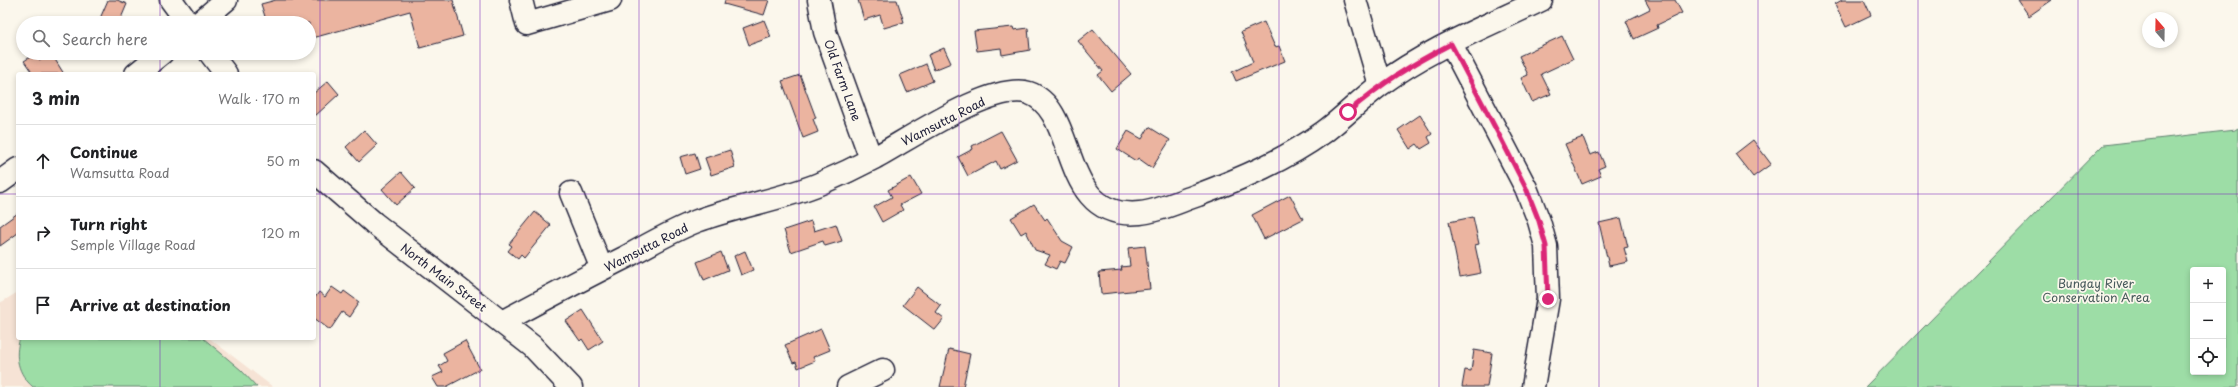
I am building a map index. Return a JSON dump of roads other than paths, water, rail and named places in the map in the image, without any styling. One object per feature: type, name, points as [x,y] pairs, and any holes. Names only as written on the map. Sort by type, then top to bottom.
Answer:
[{"type":"street","points":[[171,0],[183,16]]},
{"type":"street","points":[[207,16],[226,0]]},
{"type":"street","points":[[520,0],[527,24],[610,0]]},
{"type":"street","name":"Old Farm Lane","points":[[819,0],[825,32],[871,159]]},
{"type":"street","points":[[1355,0],[1380,85]]},
{"type":"street","name":"Wamsutta Road","points":[[502,322],[695,222],[819,184],[871,159],[979,101],[1014,91],[1030,93],[1042,101],[1053,116],[1084,186],[1094,200],[1105,208],[1116,211],[1141,213],[1169,206],[1251,174],[1295,151],[1325,131],[1380,85],[1420,60],[1541,0]]},
{"type":"street","points":[[1451,44],[1526,188],[1539,221],[1546,246],[1548,299],[1533,387]]},
{"type":"street","points":[[138,72],[153,60]]},
{"type":"street","points":[[215,60],[224,72]]},
{"type":"street","points":[[0,182],[16,170]]},
{"type":"street","name":"North Main Street","points":[[316,173],[374,223],[532,346],[571,387]]},
{"type":"street","points":[[571,193],[602,269]]},
{"type":"street","points":[[848,387],[883,370]]},
{"type":"park label","name":"Bungay River Conservation Area","points":[[2096,290]]}]
